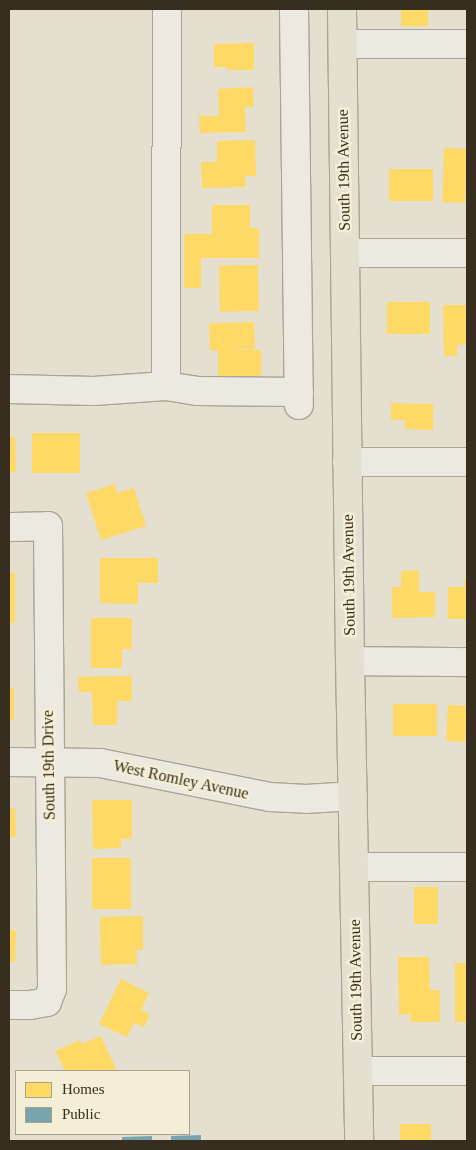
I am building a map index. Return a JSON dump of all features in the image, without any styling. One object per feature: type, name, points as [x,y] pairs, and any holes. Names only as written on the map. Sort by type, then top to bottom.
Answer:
[{"type":"main road","name":"South 19th Avenue","points":[[342,9],[358,1141]]},
{"type":"street","points":[[166,386],[167,9]]},
{"type":"street","points":[[9,388],[94,391],[166,386],[197,391],[299,398],[294,9]]},
{"type":"street","points":[[342,44],[467,44]]},
{"type":"street","points":[[345,253],[467,253]]},
{"type":"street","points":[[347,462],[467,462]]},
{"type":"street","name":"South 19th Drive","points":[[9,527],[48,526],[52,989],[47,1002],[30,1005],[9,1005]]},
{"type":"street","points":[[350,661],[467,662]]},
{"type":"street","name":"West Romley Avenue","points":[[9,762],[100,763],[270,798],[306,799],[353,796]]},
{"type":"street","points":[[354,867],[467,866]]},
{"type":"street","points":[[358,1070],[467,1071]]},
{"type":"building: Homes","points":[[401,9],[428,9],[428,26],[401,26]]},
{"type":"building: Homes","points":[[254,43],[254,70],[227,70],[227,67],[214,67],[214,44]]},
{"type":"building: Homes","points":[[253,87],[254,107],[245,107],[246,132],[200,133],[199,116],[219,116],[218,89]]},
{"type":"building: Homes","points":[[255,140],[256,176],[245,176],[246,187],[202,188],[201,162],[217,162],[217,141]]},
{"type":"building: Homes","points":[[444,148],[467,149],[465,203],[442,202]]},
{"type":"building: Homes","points":[[389,169],[433,169],[433,201],[389,201]]},
{"type":"building: Homes","points":[[212,205],[250,205],[250,228],[259,228],[259,258],[201,258],[201,288],[184,288],[184,234],[212,234]]},
{"type":"building: Homes","points":[[258,265],[259,311],[220,312],[219,266]]},
{"type":"building: Homes","points":[[387,302],[430,302],[430,334],[387,334]]},
{"type":"building: Homes","points":[[443,305],[467,305],[467,344],[457,345],[457,356],[444,356]]},
{"type":"building: Homes","points":[[254,322],[255,349],[210,351],[209,324]]},
{"type":"building: Homes","points":[[218,350],[261,350],[261,376],[218,376]]},
{"type":"building: Homes","points":[[391,403],[433,404],[433,430],[405,429],[405,420],[391,420]]},
{"type":"building: Homes","points":[[32,433],[80,433],[80,473],[32,473]]},
{"type":"building: Homes","points":[[9,437],[15,437],[16,472],[9,472]]},
{"type":"building: Homes","points":[[115,484],[117,493],[134,488],[146,526],[101,540],[86,493]]},
{"type":"building: Homes","points":[[100,558],[158,558],[158,583],[138,583],[138,604],[100,603]]},
{"type":"building: Homes","points":[[419,570],[419,592],[435,592],[435,617],[392,618],[392,587],[401,587],[401,571]]},
{"type":"building: Homes","points":[[9,573],[15,573],[15,623],[9,623]]},
{"type":"building: Homes","points":[[464,579],[467,579],[467,619],[448,619],[448,587],[465,587]]},
{"type":"building: Homes","points":[[91,618],[132,618],[132,649],[122,649],[122,668],[91,668]]},
{"type":"building: Homes","points":[[132,676],[132,701],[117,701],[117,725],[93,725],[92,692],[79,692],[78,677]]},
{"type":"building: Homes","points":[[9,688],[14,688],[14,720],[9,720]]},
{"type":"building: Homes","points":[[393,704],[437,704],[437,736],[393,736]]},
{"type":"building: Homes","points":[[448,705],[467,706],[465,742],[446,741]]},
{"type":"building: Homes","points":[[92,800],[132,800],[132,839],[121,839],[121,848],[93,849]]},
{"type":"building: Homes","points":[[9,808],[15,808],[16,837],[9,837]]},
{"type":"building: Homes","points":[[92,858],[131,858],[131,909],[92,909]]},
{"type":"building: Homes","points":[[414,887],[438,887],[438,924],[414,924]]},
{"type":"building: Homes","points":[[143,916],[143,950],[136,950],[137,964],[101,965],[100,917]]},
{"type":"building: Homes","points":[[9,930],[16,930],[15,962],[9,962]]},
{"type":"building: Homes","points":[[398,957],[429,957],[430,990],[440,990],[440,1022],[411,1022],[410,1014],[399,1015]]},
{"type":"building: Homes","points":[[455,963],[467,963],[467,1022],[455,1022]]},
{"type":"building: Homes","points":[[121,979],[149,993],[141,1010],[150,1014],[144,1027],[134,1023],[127,1037],[99,1024]]},
{"type":"building: Homes","points":[[101,1036],[117,1070],[64,1070],[55,1051],[80,1040],[82,1044]]},
{"type":"building: Homes","points":[[400,1124],[431,1124],[431,1141],[400,1141]]},
{"type":"building: Public","points":[[201,1135],[201,1141],[171,1141],[171,1136]]},
{"type":"building: Public","points":[[152,1136],[152,1141],[122,1141],[122,1137]]}]
